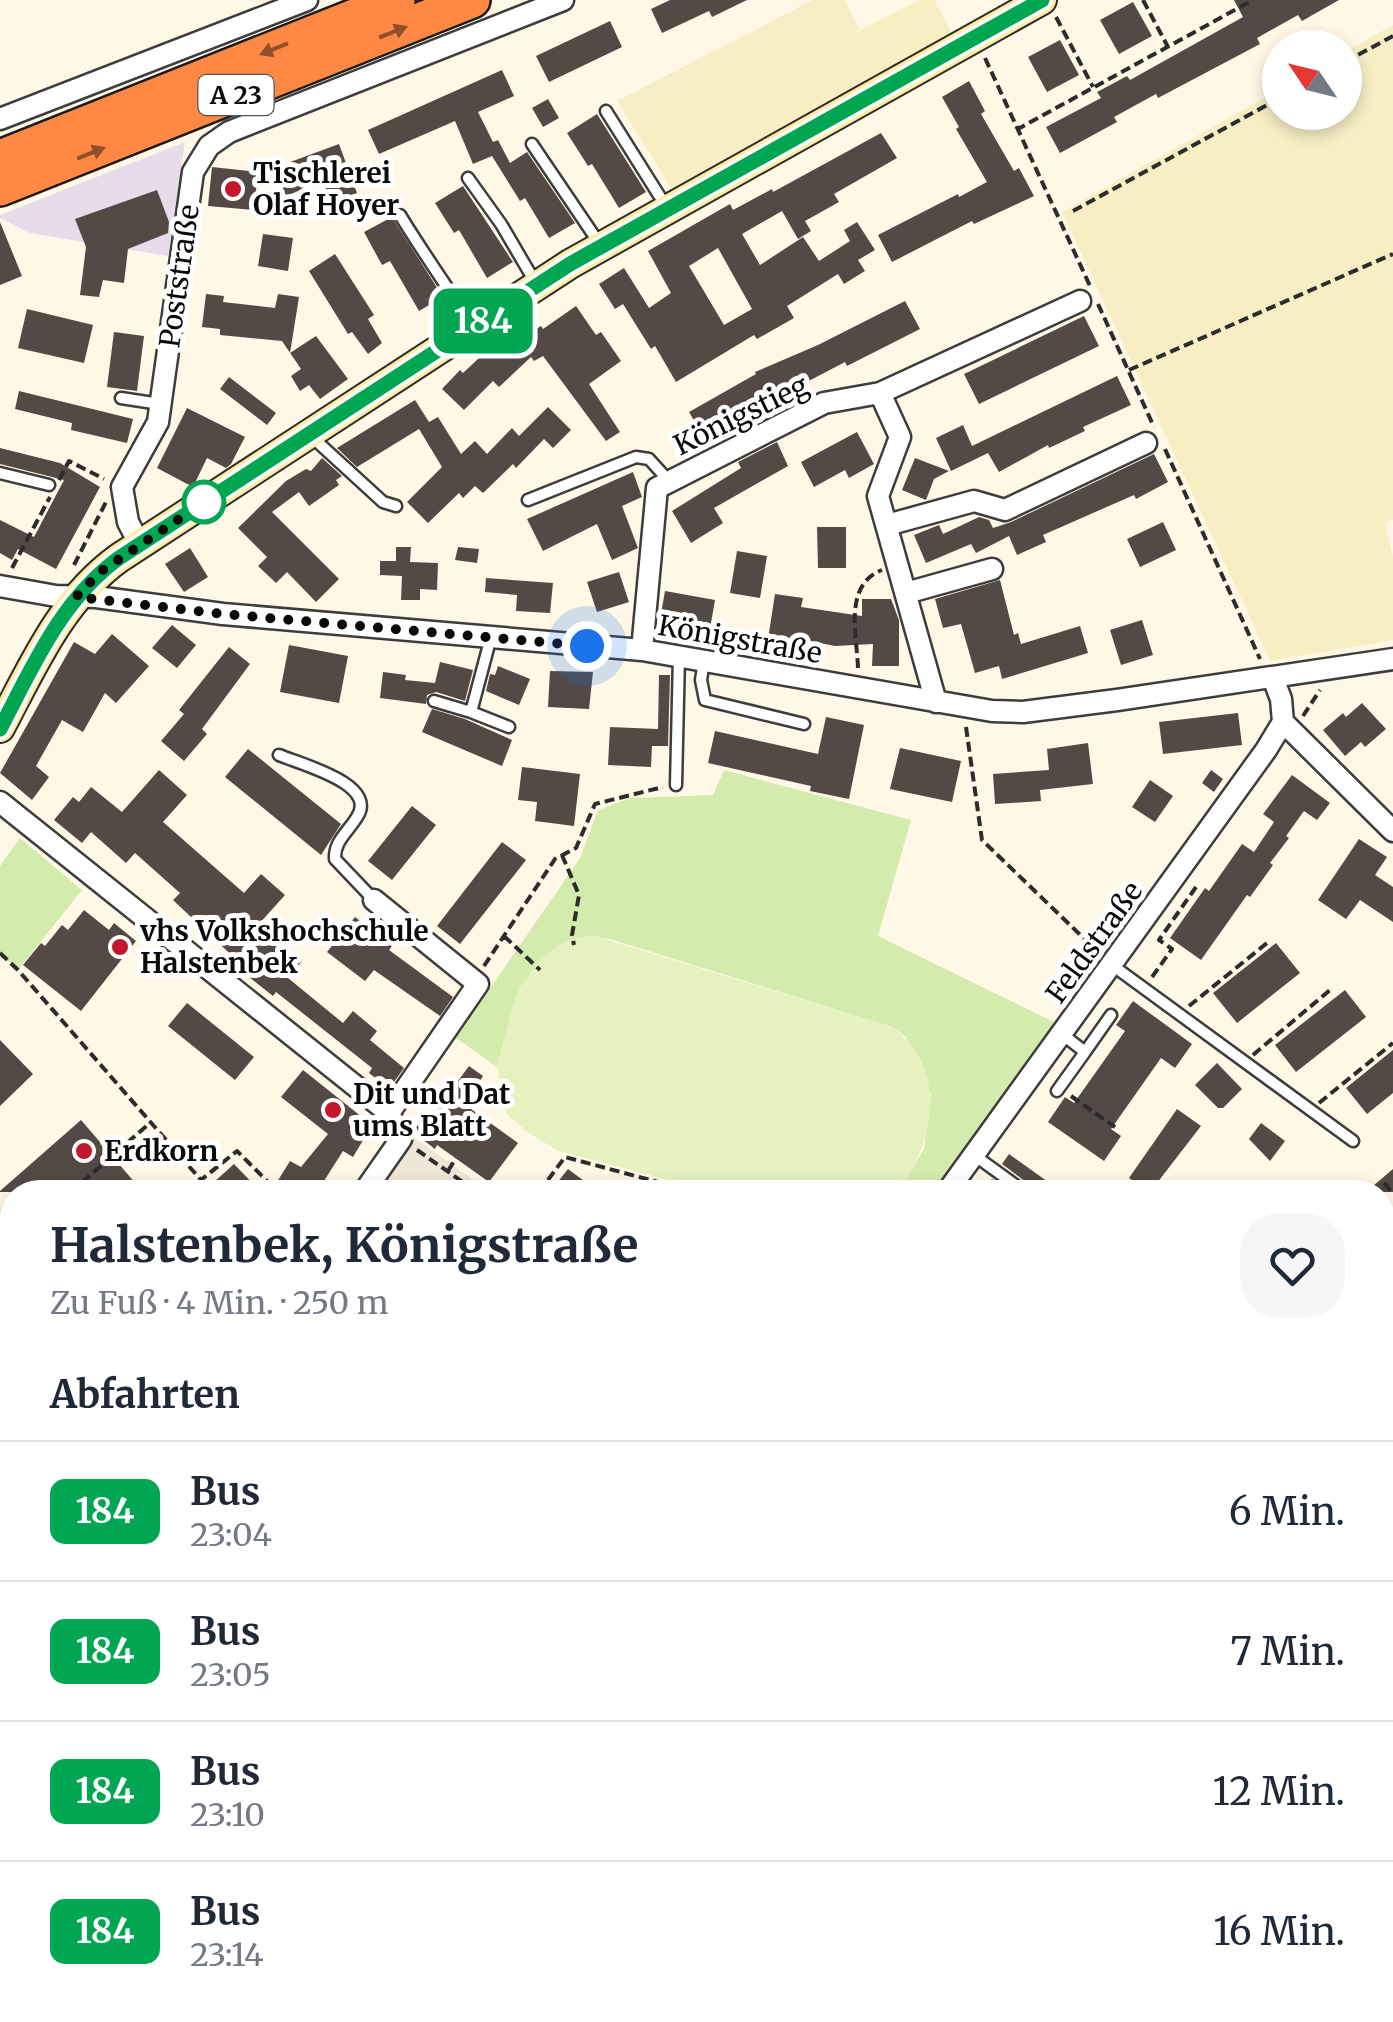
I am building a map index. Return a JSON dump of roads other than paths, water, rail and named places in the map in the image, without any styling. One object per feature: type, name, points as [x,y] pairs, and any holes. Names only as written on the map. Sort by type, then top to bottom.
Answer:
[{"type":"highway","name":"A 23","points":[[0,158],[397,0]]},
{"type":"highway","name":"A 23","points":[[0,188],[472,0]]},
{"type":"street","points":[[0,119],[307,0]]},
{"type":"street","name":"Poststraße","points":[[140,545],[128,522],[118,486],[158,422],[193,172],[209,146],[230,132],[562,0]]},
{"type":"street","points":[[0,728],[73,586],[601,246],[975,36],[1047,4]]},
{"type":"street","name":"Königstieg","points":[[642,650],[655,575],[657,488],[824,402],[880,393],[1080,301]]},
{"type":"street","points":[[880,393],[900,437],[878,496],[936,702]]},
{"type":"street","points":[[887,525],[974,501],[1005,510],[1146,443]]},
{"type":"street","points":[[906,593],[992,569]]},
{"type":"street","name":"Königstraße","points":[[2,586],[73,586],[223,614],[642,650],[963,707],[1023,712],[1393,659]]},
{"type":"street","points":[[1273,678],[1288,727],[1393,832]]},
{"type":"street","name":"Feldstraße","points":[[956,1180],[1266,750],[1288,727]]},
{"type":"street","points":[[0,802],[390,1113],[401,1139],[372,1180]]},
{"type":"street","points":[[374,900],[478,984],[390,1113]]},
{"type":"lane","points":[[606,111],[667,208]]},
{"type":"lane","points":[[532,144],[601,246]]},
{"type":"lane","points":[[468,178],[538,286]]},
{"type":"lane","points":[[400,214],[437,266],[473,328]]},
{"type":"lane","points":[[121,398],[160,404]]},
{"type":"lane","points":[[309,434],[383,502],[396,506]]},
{"type":"lane","points":[[528,500],[636,457],[649,459],[669,481]]},
{"type":"lane","points":[[0,473],[49,485]]},
{"type":"lane","points":[[471,712],[491,638]]},
{"type":"lane","points":[[676,785],[680,656]]},
{"type":"lane","points":[[704,661],[705,700],[804,724]]},
{"type":"lane","points":[[434,701],[509,727]]},
{"type":"lane","points":[[278,755],[350,784],[360,801],[361,812],[338,843],[335,859],[374,900]]},
{"type":"lane","points":[[1112,965],[1353,1141]]},
{"type":"lane","points":[[1058,1089],[1110,1015]]},
{"type":"lane","points":[[1062,1034],[1085,1052]]},
{"type":"lane","points":[[974,1155],[1008,1180]]},
{"type":"place","name":"Tischlerei Olaf Hoyer","points":[[233,189]]},
{"type":"place","name":"vhs Volkshochschule Halstenbek","points":[[120,947]]},
{"type":"place","name":"Dit und Dat ums Blatt","points":[[333,1110]]},
{"type":"place","name":"Erdkorn","points":[[84,1151]]}]
